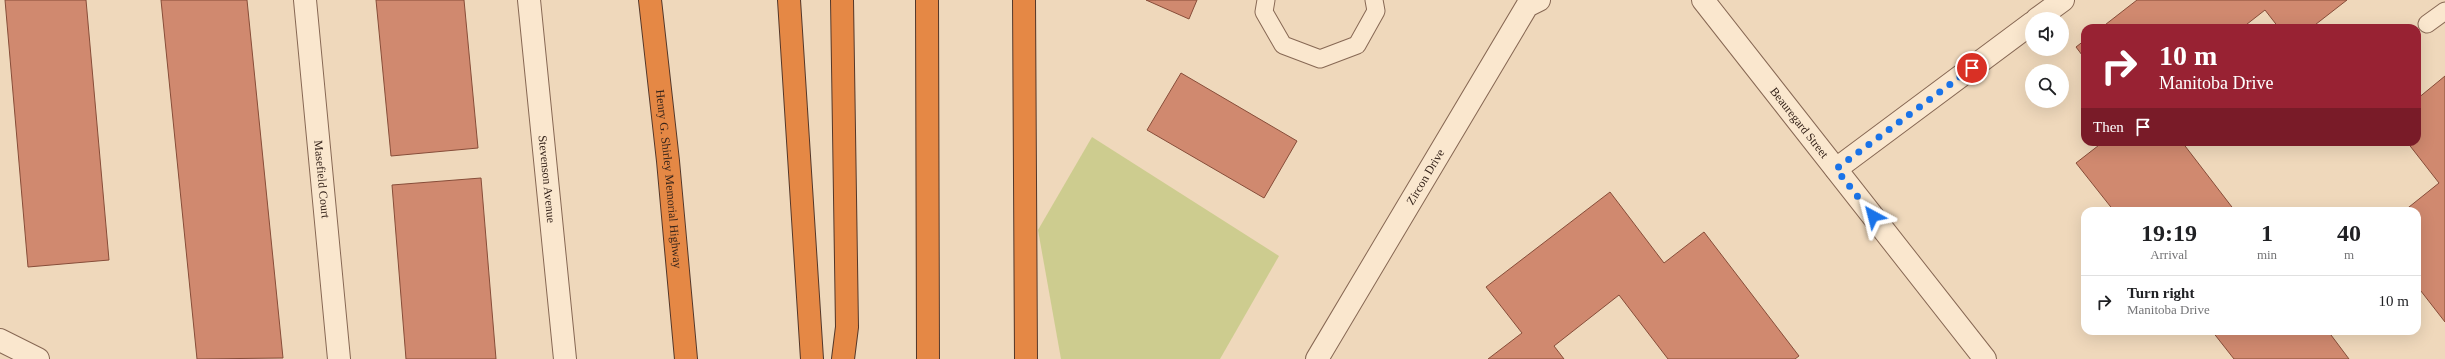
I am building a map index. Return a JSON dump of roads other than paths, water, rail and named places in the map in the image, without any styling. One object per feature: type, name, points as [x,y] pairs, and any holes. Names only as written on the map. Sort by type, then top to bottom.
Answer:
[{"type":"highway","name":"Henry G. Shirley Memorial Highway","points":[[650,0],[668,161],[686,359]]},
{"type":"highway","points":[[789,0],[812,359]]},
{"type":"highway","points":[[842,0],[848,327],[843,359]]},
{"type":"highway","points":[[927,0],[928,359]]},
{"type":"highway","points":[[1024,0],[1026,359]]},
{"type":"street","name":"Masefield Court","points":[[305,0],[339,359]]},
{"type":"street","name":"Stevenson Avenue","points":[[529,0],[565,359]]},
{"type":"street","name":"Zircon Drive","points":[[1316,359],[1527,6],[1539,0]]},
{"type":"street","name":"Beauregard Street","points":[[1703,0],[1985,359]]},
{"type":"street","points":[[2047,12],[2063,0]]},
{"type":"street","points":[[1836,169],[2025,28]]},
{"type":"street","points":[[0,340],[38,359]]},
{"type":"lane","points":[[1266,0],[1264,12],[1283,46],[1320,59],[1357,45],[1376,11],[1374,0]]},
{"type":"lane","points":[[2427,24],[2445,10]]}]
